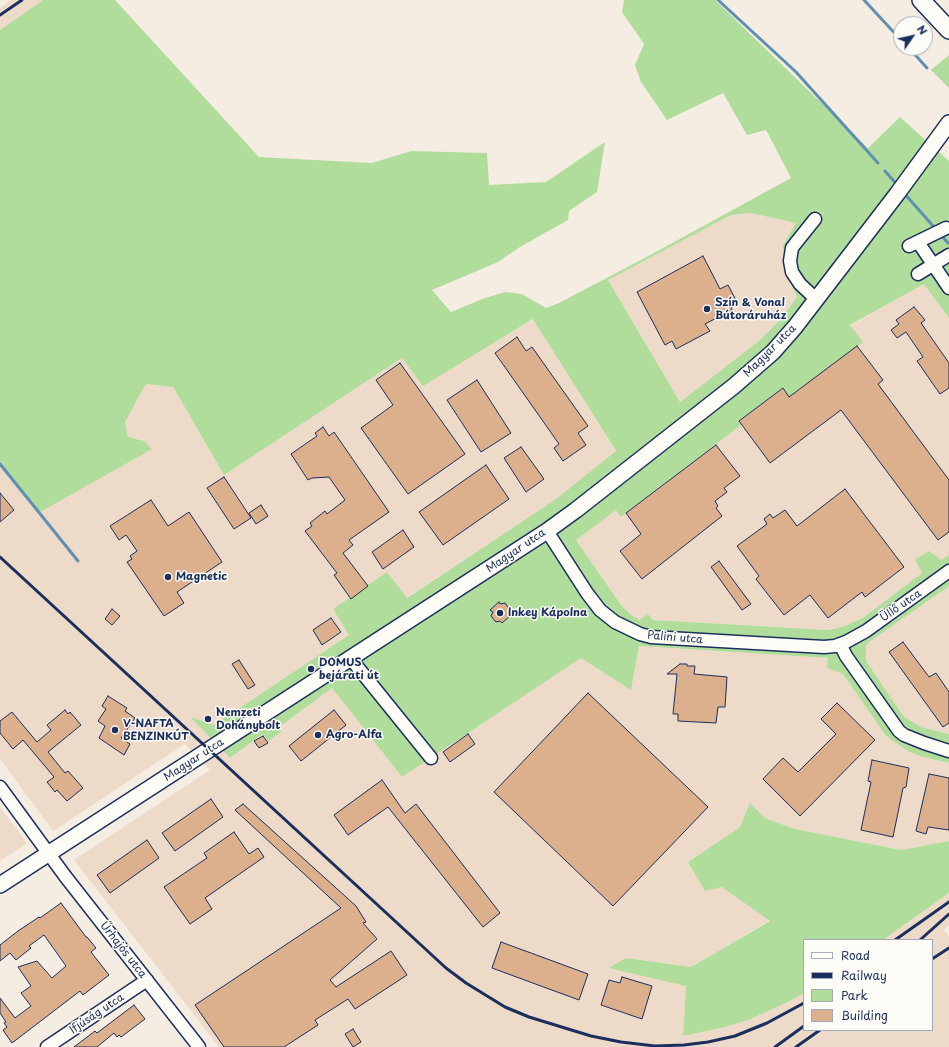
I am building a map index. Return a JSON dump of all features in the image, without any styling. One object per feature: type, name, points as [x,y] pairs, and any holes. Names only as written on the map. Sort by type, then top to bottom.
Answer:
[{"type":"highway","points":[[921,0],[949,30]]},
{"type":"main road","name":"Magyar utca","points":[[0,885],[547,531],[748,375],[783,341],[817,300],[949,123]]},
{"type":"street","points":[[815,219],[792,248],[790,261],[792,272],[800,284],[817,300]]},
{"type":"street","points":[[946,228],[913,244],[933,265],[949,288]]},
{"type":"street","points":[[918,274],[949,255]]},
{"type":"street","name":"Palini utca","points":[[547,531],[587,594],[600,610],[615,622],[640,634],[665,638],[824,647],[840,644],[851,639]]},
{"type":"street","name":"Üllő utca","points":[[851,639],[866,631],[949,571]]},
{"type":"street","points":[[840,644],[846,656],[899,731],[904,735],[949,751]]},
{"type":"street","points":[[351,659],[431,758]]},
{"type":"street","name":"Űrhajós utca","points":[[0,787],[49,854],[199,1047]]},
{"type":"street","name":"Ifjúság utca","points":[[47,1047],[147,980]]},
{"type":"shaded area","points":[[11,0],[43,0],[0,30],[0,8]]},
{"type":"shaded area","name":"Szín & Vonal Bútoráruház","points":[[750,213],[797,223],[783,245],[786,273],[797,297],[779,321],[760,340],[680,402],[608,280],[731,215]]},
{"type":"shaded area","points":[[925,283],[949,318],[949,555],[941,560],[935,557],[915,560],[922,573],[864,617],[845,626],[829,630],[653,620],[648,614],[639,620],[630,614],[621,605],[576,540],[616,509],[741,425],[739,421],[783,388],[789,396],[862,342],[850,326]]},
{"type":"shaded area","points":[[534,319],[616,452],[556,499],[406,598],[387,572],[333,609],[350,635],[214,725],[191,718],[230,758],[264,734],[281,733],[278,727],[332,688],[402,777],[581,658],[631,689],[639,646],[829,658],[827,668],[843,674],[886,736],[923,757],[949,763],[949,841],[901,850],[795,829],[765,818],[740,827],[688,862],[770,920],[691,967],[626,958],[686,986],[683,1036],[725,1027],[751,1019],[803,994],[803,1031],[933,1031],[933,939],[884,939],[949,893],[949,925],[944,930],[949,937],[949,1047],[219,1047],[74,860],[210,770],[185,744],[53,831],[0,759],[0,464],[40,511],[144,441],[128,437],[125,422],[146,384],[173,387],[224,475],[402,358],[423,385]]},
{"type":"shaded area","points":[[949,586],[949,734],[921,727],[904,717],[866,661],[866,647],[868,643]]},
{"type":"shaded area","points":[[0,807],[27,843],[0,861]]},
{"type":"green space","points":[[43,0],[115,0],[259,157],[372,163],[411,151],[487,153],[489,185],[546,182],[605,142],[597,192],[569,211],[568,220],[520,247],[498,262],[432,290],[451,312],[485,298],[505,292],[522,294],[546,308],[559,303],[791,178],[766,130],[747,135],[723,93],[667,120],[641,82],[635,65],[644,44],[622,12],[624,0],[715,0],[868,148],[900,117],[949,161],[949,318],[924,284],[850,325],[863,342],[789,397],[783,388],[739,421],[741,425],[621,517],[616,510],[576,540],[621,605],[639,620],[648,614],[653,620],[829,630],[845,626],[864,617],[922,573],[915,560],[929,551],[941,560],[949,555],[949,586],[868,643],[866,647],[866,661],[904,717],[921,727],[949,734],[949,763],[923,757],[908,751],[886,736],[843,674],[827,668],[828,658],[639,646],[631,690],[581,658],[402,777],[332,688],[279,727],[281,732],[268,741],[263,734],[230,758],[190,717],[214,725],[349,635],[333,609],[387,572],[407,598],[556,499],[616,451],[533,319],[423,386],[402,358],[224,475],[173,387],[146,384],[125,422],[128,437],[144,441],[152,449],[40,512],[0,464],[0,30]],"holes":[[[750,213],[796,223],[783,245],[786,273],[797,297],[779,321],[760,340],[680,402],[608,280],[731,215]]]},
{"type":"green space","points":[[949,55],[949,88],[931,70]]},
{"type":"green space","points":[[750,803],[765,818],[795,829],[901,850],[949,841],[949,893],[884,939],[803,939],[803,994],[751,1019],[725,1027],[683,1036],[686,986],[609,968],[626,958],[691,967],[770,921],[722,887],[705,891],[688,862],[740,827]]},
{"type":"building","points":[[703,256],[720,289],[728,285],[738,304],[731,308],[732,310],[705,324],[710,331],[676,349],[672,341],[665,345],[637,292]]},
{"type":"building","points":[[914,307],[925,320],[921,323],[949,363],[949,388],[940,394],[917,361],[923,357],[906,332],[897,338],[891,330],[899,324],[896,320]]},
{"type":"building","points":[[517,337],[526,351],[532,347],[588,426],[578,433],[586,445],[563,461],[554,448],[559,444],[495,353]]},
{"type":"building","points":[[857,346],[883,380],[878,384],[949,480],[949,532],[938,540],[841,410],[770,463],[739,421],[783,388],[789,397]]},
{"type":"building","points":[[400,363],[465,454],[408,494],[361,428],[393,405],[376,380]]},
{"type":"building","points":[[477,380],[511,433],[481,452],[447,400]]},
{"type":"building","points":[[323,427],[329,436],[334,432],[389,512],[349,540],[353,545],[343,553],[368,586],[351,599],[334,575],[337,573],[305,531],[312,526],[310,523],[325,511],[327,514],[345,500],[329,477],[312,478],[308,480],[291,454],[317,436],[315,433]]},
{"type":"building","points":[[716,445],[740,476],[724,488],[727,492],[715,501],[718,506],[716,508],[722,516],[642,579],[620,551],[641,534],[626,513]]},
{"type":"building","points":[[521,447],[544,479],[526,492],[504,458]]},
{"type":"building","points":[[486,465],[509,499],[443,545],[419,512]]},
{"type":"building","points":[[224,477],[251,518],[234,529],[207,488]]},
{"type":"building","points":[[845,489],[904,567],[865,597],[862,592],[828,618],[810,595],[784,615],[756,579],[759,576],[737,546],[767,524],[764,519],[770,514],[773,518],[785,510],[797,526]]},
{"type":"building","points":[[0,493],[14,510],[0,522]]},
{"type":"building","name":"Magnetic","points":[[151,500],[168,526],[189,512],[222,562],[177,592],[184,603],[164,616],[127,562],[132,559],[130,556],[137,551],[126,535],[119,540],[110,526]]},
{"type":"building","points":[[261,505],[268,516],[256,524],[249,513]]},
{"type":"building","points":[[403,530],[414,547],[383,569],[372,552]]},
{"type":"building","points":[[719,561],[751,604],[742,610],[711,567]]},
{"type":"building","name":"Inkey Kápolna","points":[[499,602],[500,604],[505,603],[509,609],[508,614],[510,616],[502,623],[500,621],[496,622],[491,616],[493,612],[490,610]]},
{"type":"building","points":[[112,609],[120,616],[112,625],[105,619]]},
{"type":"building","points":[[331,618],[341,632],[322,645],[313,630]]},
{"type":"building","points":[[903,642],[929,677],[936,673],[949,692],[949,723],[943,727],[889,652]]},
{"type":"building","points":[[239,660],[255,685],[248,689],[232,664]]},
{"type":"building","points":[[680,664],[695,666],[694,674],[727,677],[725,707],[718,707],[716,723],[678,721],[678,714],[673,714],[677,674],[667,674]]},
{"type":"building","points":[[588,693],[708,807],[613,906],[494,792]]},
{"type":"building","name":"V-NAFTA BENZINKÚT","points":[[108,696],[127,708],[125,711],[135,718],[121,738],[130,744],[124,755],[99,738],[105,726],[98,721],[106,709],[102,706]]},
{"type":"building","points":[[837,703],[875,740],[800,816],[763,779],[783,758],[798,772],[836,734],[821,719]]},
{"type":"building","points":[[65,710],[68,714],[70,712],[81,725],[48,752],[65,773],[68,771],[83,788],[67,801],[57,790],[55,792],[47,782],[54,777],[23,740],[13,749],[0,733],[0,721],[12,712],[37,742],[51,730],[47,725]]},
{"type":"building","name":"Agro-Alfa","points":[[334,710],[346,725],[301,761],[289,746]]},
{"type":"building","points":[[468,734],[475,744],[450,762],[443,752]]},
{"type":"building","points":[[263,736],[268,743],[259,748],[254,741]]},
{"type":"building","points":[[872,760],[909,768],[906,787],[903,788],[893,837],[861,830],[871,782],[868,781]]},
{"type":"building","points":[[929,774],[949,778],[949,830],[928,827],[926,834],[916,831]]},
{"type":"building","points":[[382,780],[405,813],[416,804],[500,913],[483,927],[388,807],[348,835],[334,815]]},
{"type":"building","points":[[211,799],[223,817],[175,851],[162,833]]},
{"type":"building","points":[[243,804],[356,906],[366,922],[363,923],[377,939],[330,980],[336,987],[391,951],[407,975],[355,1009],[348,999],[315,1020],[318,1025],[284,1047],[224,1047],[195,1005],[341,908],[235,810]]},
{"type":"building","points":[[234,832],[249,854],[258,848],[264,857],[205,898],[212,909],[190,924],[164,887],[207,858],[204,853]]},
{"type":"building","points":[[147,840],[159,858],[110,893],[97,875]]},
{"type":"building","points":[[61,903],[96,948],[91,952],[109,975],[83,995],[80,991],[12,1043],[3,1030],[7,1027],[4,1023],[6,1022],[0,1013],[0,998],[15,1018],[31,1006],[21,993],[31,986],[18,967],[37,961],[52,978],[66,966],[44,935],[29,946],[31,948],[16,960],[10,953],[0,961],[0,945],[18,931]]},
{"type":"building","points":[[501,942],[588,974],[579,1000],[492,968]]},
{"type":"building","points":[[622,977],[652,986],[642,1019],[601,1005],[609,980],[620,983]]},
{"type":"building","points":[[134,1005],[145,1019],[121,1037],[119,1035],[117,1037],[114,1033],[97,1047],[74,1047],[95,1031],[97,1033]]},
{"type":"building","points":[[353,1029],[361,1042],[353,1047],[345,1034]]},
{"type":"waterway","points":[[718,0],[796,72],[878,163]]},
{"type":"waterway","points":[[864,0],[893,31]]},
{"type":"waterway","points":[[916,56],[927,68]]},
{"type":"waterway","points":[[885,171],[898,186]]},
{"type":"waterway","points":[[903,192],[934,227]]},
{"type":"waterway","points":[[941,235],[948,243]]},
{"type":"waterway","points":[[0,464],[78,561]]},
{"type":"railway","points":[[0,15],[22,0]]},
{"type":"railway","points":[[0,557],[446,968],[466,983],[505,1007],[529,1017],[591,1036],[621,1042],[655,1046],[684,1045],[708,1042],[735,1036],[767,1023],[803,1004]]},
{"type":"railway","points":[[896,939],[949,902]]},
{"type":"railway","points":[[921,939],[949,914]]},
{"type":"railway","points":[[933,958],[949,948]]},
{"type":"railway","points":[[775,1047],[803,1027]]},
{"type":"railway","points":[[796,1047],[819,1031]]},
{"type":"place","name":"Szín & Vonal Bútoráruház","points":[[707,309]]},
{"type":"place","name":"Magnetic","points":[[168,577]]},
{"type":"place","name":"Inkey Kápolna","points":[[500,613]]},
{"type":"place","name":"DOMUS bejárati út","points":[[311,669]]},
{"type":"place","name":"Nemzeti Dohánybolt","points":[[208,719]]},
{"type":"place","name":"V-NAFTA BENZINKÚT","points":[[115,730]]},
{"type":"place","name":"Agro-Alfa","points":[[318,735]]}]
